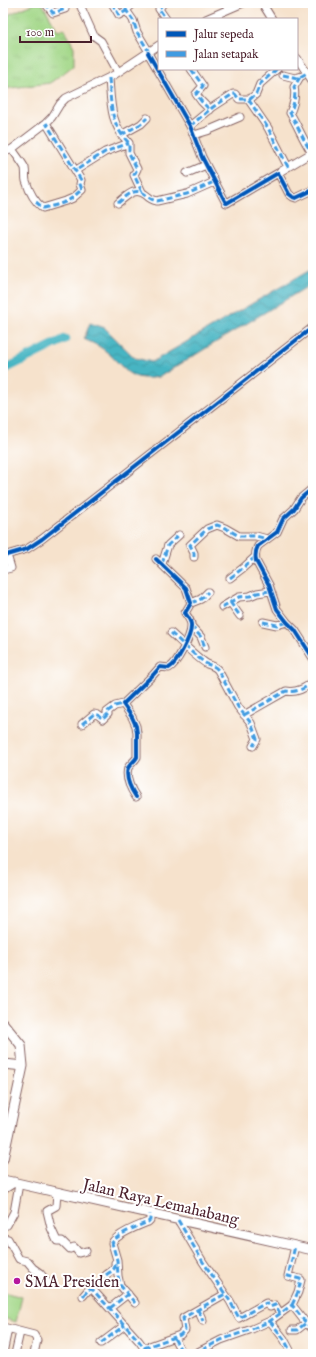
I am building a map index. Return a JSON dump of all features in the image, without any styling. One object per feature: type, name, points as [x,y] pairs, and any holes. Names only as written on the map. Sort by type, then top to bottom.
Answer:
[{"type":"main road","points":[[3,1023],[21,1045],[23,1066],[3,1159]]},
{"type":"main road","points":[[3,1056],[3,1069]]},
{"type":"main road","points":[[4,1064],[23,1066]]},
{"type":"main road","name":"Jalan Raya Lemahabang","points":[[3,1180],[313,1250]]},
{"type":"main road","points":[[3,1189],[16,1183]]},
{"type":"street","points":[[46,3],[53,13],[65,9]]},
{"type":"street","points":[[85,3],[82,4],[81,7],[94,36],[101,40],[118,72]]},
{"type":"street","points":[[112,3],[119,15],[134,3]]},
{"type":"street","points":[[164,3],[159,9],[165,18]]},
{"type":"street","points":[[208,18],[243,3]]},
{"type":"street","points":[[262,3],[271,18]]},
{"type":"street","points":[[126,10],[133,20],[137,32],[158,70]]},
{"type":"street","points":[[3,153],[12,149],[46,123],[66,98],[109,78],[158,46]]},
{"type":"street","points":[[298,60],[304,75],[313,82]]},
{"type":"street","points":[[158,70],[190,126],[214,182],[227,203],[312,153],[303,139],[298,125],[290,113],[296,93],[294,87],[304,75]]},
{"type":"street","points":[[192,70],[203,86],[196,94],[210,110]]},
{"type":"street","points":[[249,100],[256,94],[260,84],[276,70]]},
{"type":"street","points":[[283,75],[295,78],[304,75]]},
{"type":"street","points":[[109,78],[113,118],[121,135],[129,143],[129,153],[137,169],[134,175],[142,192]]},
{"type":"street","points":[[190,126],[233,94],[240,99],[247,99],[272,135],[288,167]]},
{"type":"street","points":[[194,135],[240,117]]},
{"type":"street","points":[[121,135],[141,124],[147,118]]},
{"type":"street","points":[[12,149],[24,168],[28,186],[36,202],[40,206],[43,208],[53,206],[73,198],[82,190],[80,184],[81,180],[46,123]]},
{"type":"street","points":[[78,169],[105,152],[129,143]]},
{"type":"street","points":[[187,173],[206,165]]},
{"type":"street","points":[[278,174],[289,194],[293,198],[313,190]]},
{"type":"street","points":[[118,204],[131,192],[142,192],[153,200],[157,201],[187,194],[214,182]]},
{"type":"street","points":[[3,570],[11,568],[5,556],[27,549],[38,542],[313,327]]},
{"type":"street","points":[[313,488],[301,498],[294,509],[283,519],[277,532],[258,546],[255,557],[277,609],[295,630],[313,658]]},
{"type":"street","points":[[194,557],[194,553],[190,545],[205,530],[214,526],[222,526],[239,536],[256,536],[267,539]]},
{"type":"street","points":[[162,564],[169,544],[179,535]]},
{"type":"street","points":[[230,578],[255,557]]},
{"type":"street","points":[[156,559],[186,588],[191,603]]},
{"type":"street","points":[[222,607],[239,597],[270,591]]},
{"type":"street","points":[[205,647],[201,637],[193,630],[190,620],[185,613],[191,603],[201,599],[208,592]]},
{"type":"street","points":[[230,602],[240,616]]},
{"type":"street","points":[[263,622],[277,625],[287,622]]},
{"type":"street","points":[[82,724],[94,714],[103,719],[108,714],[107,712],[115,706],[123,704],[153,675],[160,666],[169,668],[173,666],[193,630]]},
{"type":"street","points":[[171,633],[208,664],[216,667],[238,706],[254,728],[257,739],[253,746]]},
{"type":"street","points":[[244,715],[286,691],[291,692],[301,690],[313,682]]},
{"type":"street","points":[[123,704],[133,720],[137,733],[137,757],[128,770],[128,784],[136,797]]},
{"type":"street","points":[[7,1225],[14,1212],[16,1183]]},
{"type":"street","points":[[57,1193],[56,1206],[47,1211],[51,1228],[56,1239],[58,1242],[62,1241],[70,1249],[74,1247],[78,1253],[86,1251]]},
{"type":"street","points":[[106,1275],[113,1270],[115,1266],[112,1245],[113,1241],[120,1235],[148,1222],[150,1220],[150,1214]]},
{"type":"street","points":[[178,1220],[203,1262],[225,1294],[238,1318],[266,1303],[270,1307],[275,1306],[280,1313]]},
{"type":"street","points":[[3,1238],[8,1239],[19,1259],[27,1260],[33,1268],[40,1272],[49,1284]]},
{"type":"street","points":[[112,1245],[117,1260],[120,1282],[135,1303]]},
{"type":"street","points":[[194,1354],[221,1340],[252,1330],[270,1321],[292,1305],[298,1292],[301,1280],[300,1278],[288,1276],[295,1246]]},
{"type":"street","points":[[83,1296],[89,1289],[92,1289],[125,1325],[144,1351],[180,1335],[185,1330],[183,1318],[225,1294]]},
{"type":"street","points":[[110,1308],[128,1294]]},
{"type":"street","points":[[292,1305],[306,1323],[313,1329]]},
{"type":"street","points":[[198,1310],[203,1321]]},
{"type":"street","points":[[270,1321],[284,1339],[292,1354]]},
{"type":"street","points":[[292,1330],[297,1330],[306,1323]]},
{"type":"street","points":[[102,1343],[125,1325]]},
{"type":"street","points":[[3,1353],[5,1328],[34,1335],[37,1340],[34,1354]]},
{"type":"street","points":[[16,1354],[20,1332]]},
{"type":"street","points":[[174,1338],[183,1354]]},
{"type":"green space","points":[[35,3],[42,3],[58,31],[64,28],[74,47],[74,65],[50,83],[3,89],[3,17]]},
{"type":"green space","points":[[3,1292],[22,1297],[16,1322],[3,1318]]},
{"type":"water","points":[[313,268],[313,283],[159,377],[148,378],[132,375],[103,349],[84,339],[90,323],[105,328],[135,358],[152,362]]},
{"type":"waterway","points":[[3,370],[65,339]]},
{"type":"marked path","points":[[45,3],[53,13],[65,9]]},
{"type":"marked path","points":[[112,3],[119,15],[126,11]]},
{"type":"marked path","points":[[134,3],[126,10],[133,20],[137,32],[149,52]]},
{"type":"marked path","points":[[163,3],[159,9],[165,18]]},
{"type":"marked path","points":[[192,70],[203,86],[196,94],[210,110]]},
{"type":"marked path","points":[[249,100],[256,94],[260,84],[276,70]]},
{"type":"marked path","points":[[283,75],[298,78],[307,73]]},
{"type":"marked path","points":[[300,77],[294,87],[295,94],[290,113],[312,153]]},
{"type":"marked path","points":[[109,78],[111,105],[115,121],[123,136],[129,143],[129,153],[137,169],[134,175],[142,192]]},
{"type":"marked path","points":[[190,126],[213,107],[233,94],[235,94],[239,99],[248,99],[268,128],[288,167]]},
{"type":"marked path","points":[[121,135],[141,124],[147,118]]},
{"type":"marked path","points":[[36,202],[43,208],[54,206],[69,200],[82,190],[80,184],[81,180],[46,123]]},
{"type":"marked path","points":[[78,169],[105,152],[129,143]]},
{"type":"marked path","points":[[118,203],[131,193],[138,191],[157,201],[187,194],[214,182]]},
{"type":"marked path","points":[[194,557],[194,553],[190,545],[207,529],[217,525],[239,536],[256,536],[267,539]]},
{"type":"marked path","points":[[162,564],[168,545],[179,535]]},
{"type":"marked path","points":[[230,578],[255,557]]},
{"type":"marked path","points":[[222,607],[239,597],[270,591]]},
{"type":"marked path","points":[[191,603],[201,599],[208,592]]},
{"type":"marked path","points":[[230,602],[240,616]]},
{"type":"marked path","points":[[263,622],[277,625],[287,622]]},
{"type":"marked path","points":[[191,626],[201,637],[205,647]]},
{"type":"marked path","points":[[171,633],[198,658],[218,670],[238,707],[251,723],[257,739],[253,746]]},
{"type":"marked path","points":[[244,715],[286,691],[301,690],[313,682]]},
{"type":"marked path","points":[[82,724],[94,714],[103,719],[108,714],[107,712],[115,706],[123,704]]},
{"type":"marked path","points":[[135,1303],[120,1285],[117,1260],[112,1243],[123,1233],[148,1222],[150,1220],[150,1214]]},
{"type":"marked path","points":[[178,1220],[203,1262],[230,1301],[239,1318],[266,1303],[270,1307],[275,1305],[280,1313]]},
{"type":"marked path","points":[[292,1305],[298,1292],[301,1280],[288,1276],[295,1246]]},
{"type":"marked path","points":[[106,1275],[114,1269],[115,1263]]},
{"type":"marked path","points":[[83,1296],[89,1289],[93,1290],[139,1341],[144,1348],[145,1354]]},
{"type":"marked path","points":[[110,1308],[128,1294]]},
{"type":"marked path","points":[[144,1348],[180,1335],[185,1330],[183,1318],[225,1294]]},
{"type":"marked path","points":[[194,1354],[221,1340],[270,1321],[292,1305],[306,1323],[313,1329]]},
{"type":"marked path","points":[[198,1310],[203,1321]]},
{"type":"marked path","points":[[270,1321],[284,1339],[292,1354]]},
{"type":"marked path","points":[[292,1330],[297,1330],[306,1323]]},
{"type":"marked path","points":[[101,1343],[125,1325]]},
{"type":"marked path","points":[[174,1338],[183,1354]]},
{"type":"cycle path","points":[[148,53],[190,126],[202,157],[226,203],[278,173],[289,194],[293,197],[296,198],[313,190]]},
{"type":"cycle path","points":[[3,556],[27,549],[42,539],[313,327]]},
{"type":"cycle path","points":[[313,488],[301,498],[294,509],[283,519],[277,532],[258,546],[255,555],[256,561],[269,585],[277,609],[295,630],[313,658]]},
{"type":"cycle path","points":[[136,797],[130,787],[127,772],[128,768],[137,757],[137,733],[132,717],[123,704],[160,667],[169,668],[176,661],[189,637],[191,627],[190,621],[185,613],[191,603],[186,588],[156,559]]},
{"type":"place","name":"SMA Presiden","points":[[17,1281]]}]
